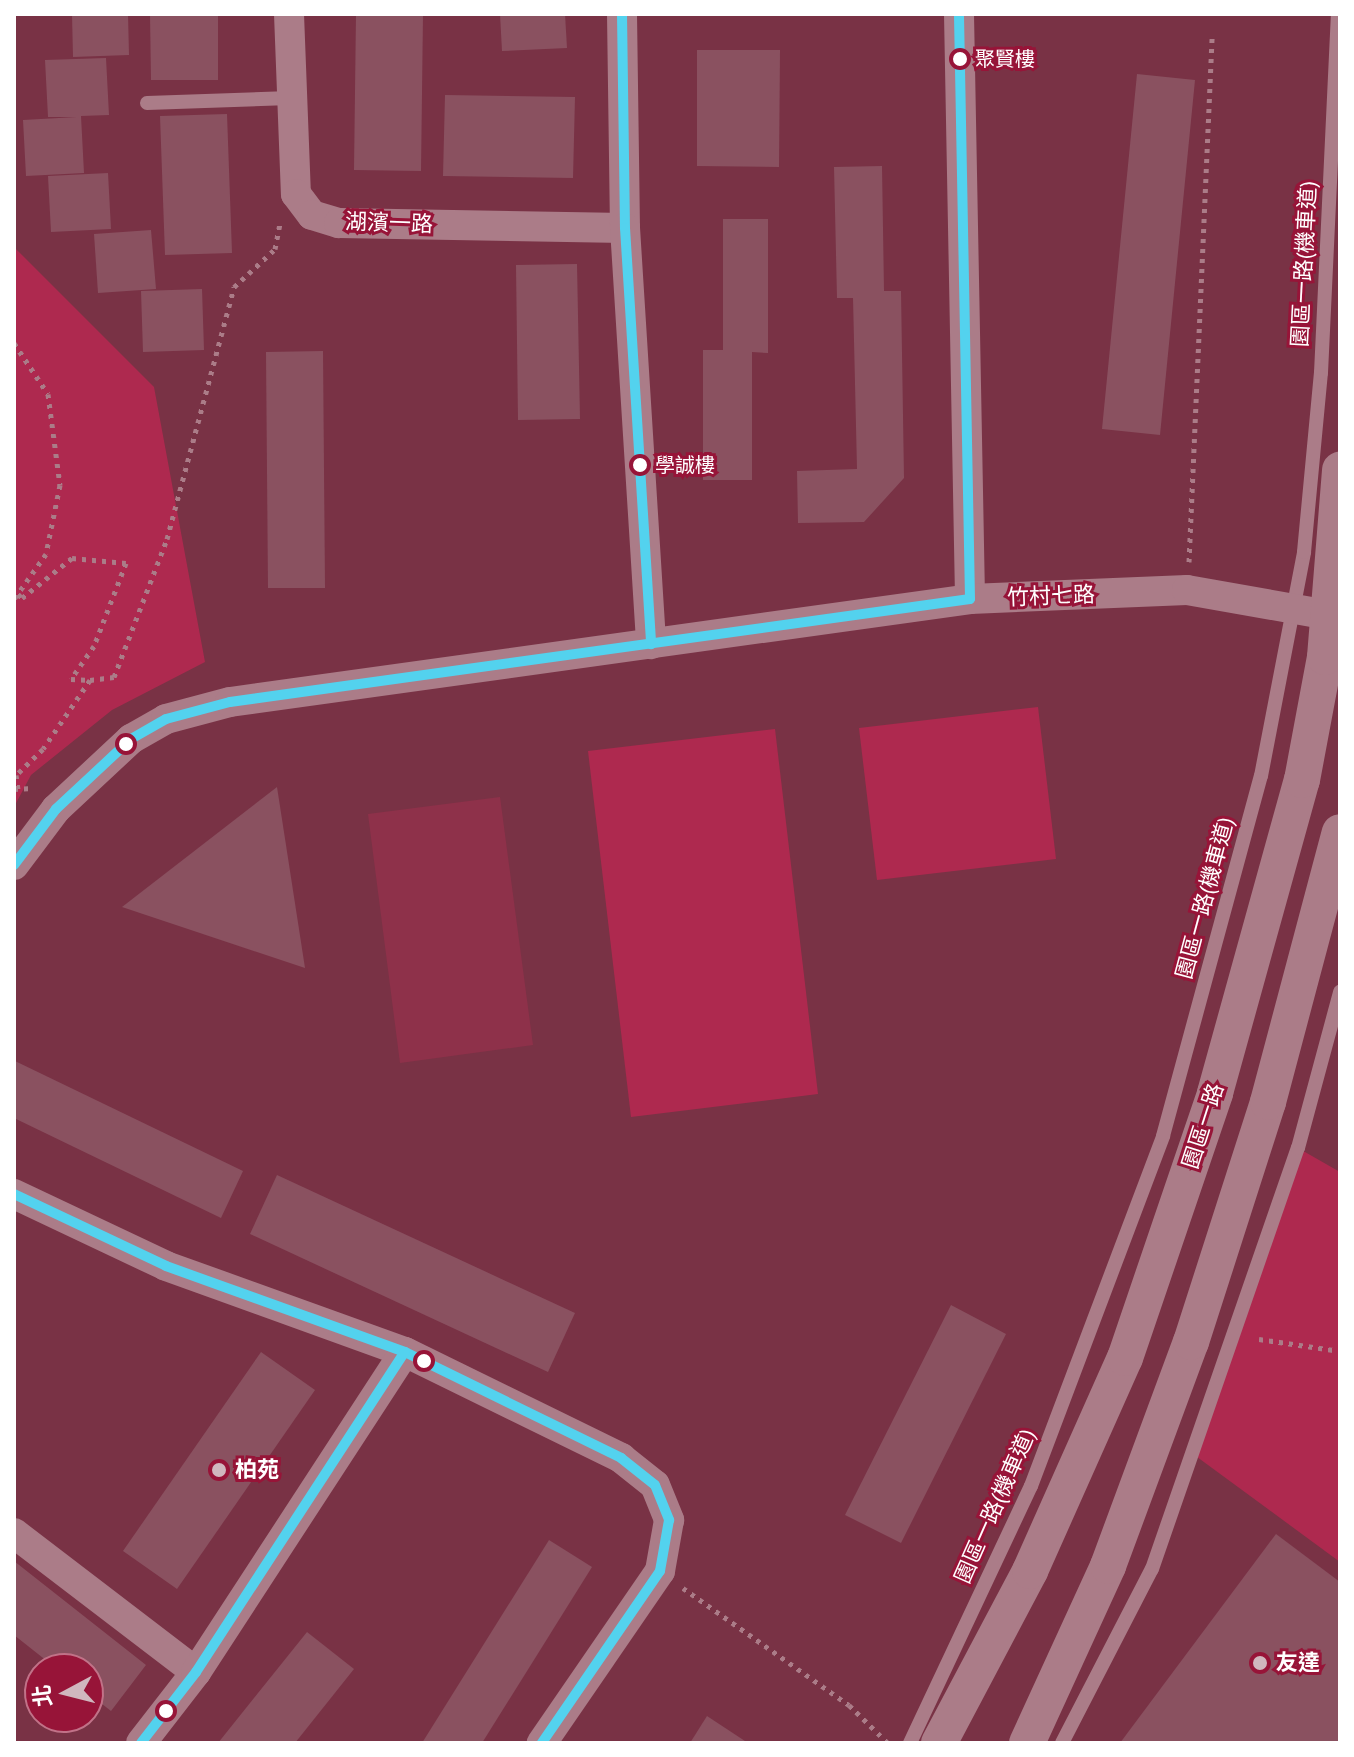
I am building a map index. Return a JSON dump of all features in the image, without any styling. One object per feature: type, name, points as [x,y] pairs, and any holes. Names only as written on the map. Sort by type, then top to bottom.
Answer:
[{"type":"street","name":"湖濱一路","points":[[289,14],[296,194],[312,215],[339,223],[625,228]]},
{"type":"street","points":[[622,14],[625,228],[651,644]]},
{"type":"street","points":[[959,14],[970,599]]},
{"type":"street","name":"園區一路","points":[[939,1743],[1030,1571],[1125,1358],[1215,1093],[1302,780],[1340,470]]},
{"type":"street","name":"竹村七路","points":[[14,865],[97,765],[166,719],[230,702],[970,599],[1187,590],[1322,612]]},
{"type":"street","points":[[1027,1743],[1108,1566],[1191,1342],[1268,1102],[1340,832]]},
{"type":"street","points":[[14,1194],[166,1266],[405,1352],[621,1458],[655,1485],[669,1520],[660,1571],[542,1743]]},
{"type":"street","points":[[141,1743],[196,1672],[405,1352]]},
{"type":"street","points":[[14,1533],[196,1672]]},
{"type":"lane","name":"園區一路(機車道)","points":[[910,1743],[1031,1486],[1163,1136],[1261,776],[1322,612],[1321,373],[1338,14]]},
{"type":"lane","points":[[147,103],[290,98]]},
{"type":"lane","points":[[1062,1743],[1152,1569],[1298,1148],[1340,992]]},
{"type":"path","points":[[1187,590],[1212,39]]},
{"type":"path","points":[[14,343],[48,394],[60,485],[46,554],[16,596],[22,598],[72,558],[126,563],[94,646],[71,679],[114,677],[167,539],[234,287],[275,249],[282,207]]},
{"type":"path","points":[[18,789],[16,775],[43,749],[90,680]]},
{"type":"path","points":[[1259,1339],[1340,1351]]},
{"type":"path","points":[[660,1571],[849,1705],[888,1743]]},
{"type":"shaded area","points":[[14,247],[154,387],[205,662],[112,710],[31,775],[14,807]]},
{"type":"shaded area","points":[[1038,707],[1056,859],[877,880],[859,728]]},
{"type":"shaded area","points":[[775,729],[818,1094],[631,1117],[588,751]]},
{"type":"shaded area","points":[[500,797],[533,1045],[400,1063],[368,814]]},
{"type":"shaded area","points":[[1298,1148],[1340,1172],[1340,1562],[1193,1454]]},
{"type":"building","points":[[72,14],[128,14],[129,55],[73,57]]},
{"type":"building","points":[[150,14],[218,14],[218,80],[151,80]]},
{"type":"building","points":[[356,14],[423,14],[421,171],[354,170]]},
{"type":"building","points":[[500,14],[565,14],[567,48],[502,51]]},
{"type":"building","points":[[697,50],[780,50],[779,167],[697,166]]},
{"type":"building","points":[[106,58],[109,115],[81,116],[84,173],[26,176],[23,120],[77,117],[48,117],[45,60]]},
{"type":"building","points":[[1137,74],[1195,80],[1160,435],[1102,429]]},
{"type":"building","points":[[445,95],[575,97],[573,178],[443,176]]},
{"type":"building","points":[[227,114],[232,253],[165,255],[160,116]]},
{"type":"building","points":[[882,166],[884,291],[901,291],[904,478],[864,522],[798,523],[797,471],[857,469],[853,298],[837,298],[834,167]]},
{"type":"building","points":[[108,173],[111,229],[51,232],[48,176]]},
{"type":"building","points":[[723,219],[768,219],[768,353],[752,352],[752,480],[703,480],[703,350],[723,350]]},
{"type":"building","points":[[151,230],[156,289],[98,293],[94,234]]},
{"type":"building","points":[[577,264],[580,419],[518,420],[516,265]]},
{"type":"building","points":[[202,289],[204,350],[143,352],[141,291]]},
{"type":"building","points":[[323,351],[325,588],[268,588],[266,352]]},
{"type":"building","points":[[277,787],[305,968],[122,907]]},
{"type":"building","points":[[15,1061],[243,1171],[221,1218],[14,1118]]},
{"type":"building","points":[[277,1175],[575,1313],[548,1372],[250,1234]]},
{"type":"building","points":[[951,1305],[1006,1334],[901,1543],[845,1515]]},
{"type":"building","name":"柏苑","points":[[261,1352],[315,1390],[177,1589],[123,1551]]},
{"type":"building","name":"友達","points":[[1276,1534],[1340,1582],[1340,1743],[1120,1743]]},
{"type":"building","points":[[549,1540],[592,1567],[482,1743],[422,1743]]},
{"type":"building","points":[[14,1561],[146,1665],[111,1711],[104,1706],[104,1653],[37,1653],[14,1635]]},
{"type":"building","points":[[307,1632],[354,1669],[295,1743],[218,1743]]},
{"type":"building","points":[[707,1716],[748,1743],[690,1743]]},
{"type":"transit line","points":[[622,14],[625,228],[651,644]]},
{"type":"transit line","points":[[14,865],[56,809],[131,739],[166,719],[230,702],[970,599],[959,14]]},
{"type":"transit line","points":[[14,1194],[166,1266],[405,1352],[621,1458],[655,1485],[669,1520],[660,1571],[542,1743]]},
{"type":"transit line","points":[[141,1743],[196,1672],[405,1352]]},
{"type":"place","name":"聚賢樓","points":[[960,59]]},
{"type":"place","name":"學誠樓","points":[[640,465]]},
{"type":"place","name":"柏苑","points":[[219,1470]]},
{"type":"place","name":"友達","points":[[1260,1663]]}]
